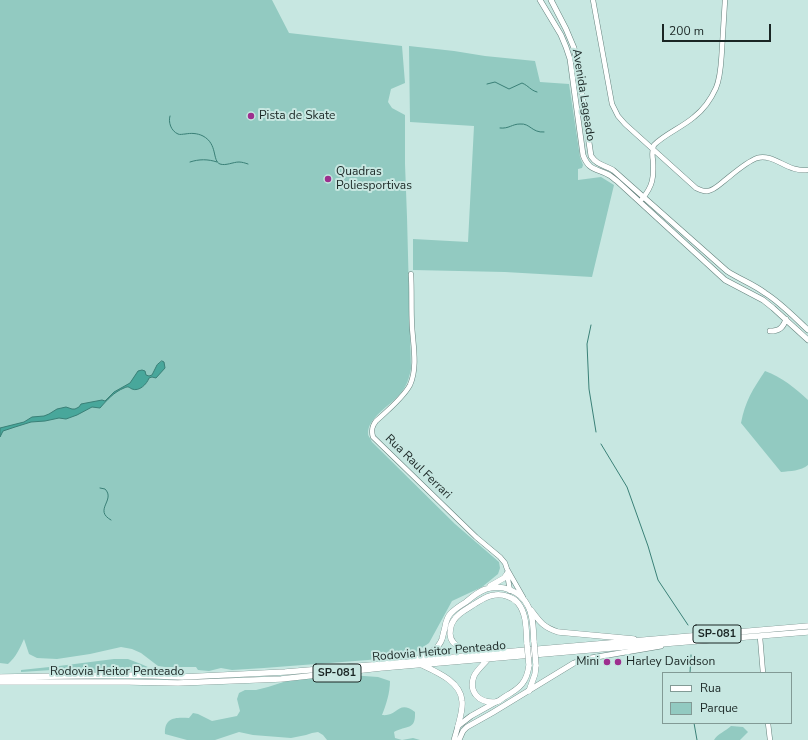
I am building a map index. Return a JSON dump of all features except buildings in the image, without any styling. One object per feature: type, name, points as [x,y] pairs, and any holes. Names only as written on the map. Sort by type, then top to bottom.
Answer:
[{"type":"main road","name":"Avenida Lageado","points":[[540,0],[561,35],[570,59],[584,159],[593,169],[608,174],[617,181],[725,280],[763,300],[808,340]]},
{"type":"main road","name":"Avenida Lageado","points":[[551,0],[574,48],[591,156],[596,162],[613,170],[622,177],[727,271],[758,288],[775,300],[808,330]]},
{"type":"main road","points":[[584,159],[591,156]]},
{"type":"main road","points":[[770,332],[780,329],[786,319]]},
{"type":"main road","points":[[408,662],[431,652],[436,648],[440,644],[445,623],[450,614],[480,592],[501,581],[507,571]]},
{"type":"main road","points":[[486,589],[501,587],[510,589],[519,595],[543,625],[558,632],[648,640]]},
{"type":"main road","points":[[458,726],[471,716],[515,691],[524,682],[528,674],[529,665],[524,612],[517,602],[511,597],[495,595],[481,600],[457,616],[450,627],[450,639],[454,644],[466,650],[492,653]]},
{"type":"main road","points":[[527,604],[531,615],[536,665],[535,674],[528,691]]},
{"type":"main road","name":"Rodovia Heitor Penteado","points":[[0,677],[189,676],[285,672],[808,626]]},
{"type":"main road","name":"Rodovia Heitor Penteado","points":[[0,682],[178,683],[281,679],[381,668],[808,632]]},
{"type":"main road","points":[[459,740],[463,731],[467,727],[574,663],[586,659],[674,643]]},
{"type":"main road","points":[[488,659],[479,668],[475,675],[473,688],[479,699],[496,702]]},
{"type":"main road","points":[[422,665],[441,674],[451,682],[459,691],[463,700],[462,712],[454,740]]},
{"type":"street","points":[[593,0],[612,104],[615,111],[618,116],[652,149],[696,188],[707,192],[715,188],[748,163],[759,158],[773,159],[788,168],[795,170],[808,170]]},
{"type":"street","points":[[639,201],[650,187],[652,181],[652,149],[655,144],[698,113],[706,105],[714,93],[720,66],[725,0]]},
{"type":"street","name":"Rua Raul Ferrari","points":[[411,274],[414,362],[412,378],[404,393],[372,426],[371,432],[373,437],[476,537],[500,557],[505,563],[507,571]]},
{"type":"street","points":[[507,571],[511,597]]},
{"type":"street","points":[[507,571],[527,604]]},
{"type":"street","points":[[760,637],[763,672]]},
{"type":"street","points":[[768,724],[770,740]]},
{"type":"green space","points":[[0,0],[272,0],[289,33],[402,46],[405,83],[391,89],[388,102],[392,108],[405,115],[411,369],[404,388],[396,398],[375,417],[369,428],[368,435],[372,442],[455,524],[499,562],[500,568],[498,574],[482,587],[452,601],[429,643],[413,654],[368,660],[232,670],[221,668],[209,671],[198,670],[196,667],[158,666],[141,653],[132,649],[121,647],[57,659],[37,658],[29,654],[24,639],[18,652],[8,664],[0,663]]},
{"type":"green space","points":[[409,46],[535,61],[540,82],[569,84],[580,157],[583,165],[582,168],[578,169],[578,180],[601,177],[614,185],[592,277],[505,272],[413,270],[413,239],[468,242],[474,126],[410,122]]},
{"type":"green space","points":[[765,371],[788,383],[808,400],[808,465],[802,468],[781,472],[741,423],[750,396]]},
{"type":"green space","points":[[114,659],[128,659],[159,672],[137,671],[101,673],[67,669],[21,672],[21,670]]},
{"type":"green space","points":[[350,675],[378,677],[390,681],[388,699],[382,715],[392,714],[405,707],[415,712],[415,718],[412,725],[394,732],[395,738],[402,740],[327,740],[318,732],[291,738],[253,735],[239,732],[215,740],[187,740],[165,734],[166,724],[169,721],[175,718],[189,718],[193,713],[212,721],[237,716],[240,711],[237,699],[239,693],[245,690],[256,690],[302,676],[326,679],[339,677],[345,678]]},
{"type":"green space","points":[[731,726],[743,727],[748,732],[740,740],[714,740],[717,736]]},
{"type":"green space","points":[[413,738],[420,740],[402,740]]},
{"type":"shaded area","points":[[162,361],[164,362],[165,368],[156,378],[149,378],[145,385],[135,390],[128,387],[120,390],[111,396],[100,408],[92,407],[66,419],[59,418],[31,422],[3,431],[0,437],[0,428],[24,422],[32,417],[44,416],[57,409],[66,407],[75,409],[81,404],[102,400],[105,401],[114,392],[130,383],[138,371],[142,370],[145,371],[146,375],[152,375],[157,365]]},
{"type":"waterway","points":[[487,84],[495,82],[509,89],[522,83],[537,92]]},
{"type":"waterway","points":[[170,116],[169,121],[176,133],[196,134],[208,139],[211,143],[216,159],[220,164],[225,165],[239,162],[248,164]]},
{"type":"waterway","points":[[500,128],[523,124],[537,131],[544,132]]},
{"type":"waterway","points":[[190,162],[197,160],[210,160],[217,162]]},
{"type":"waterway","points":[[591,325],[587,344],[589,389],[596,432]]},
{"type":"waterway","points":[[601,444],[627,487],[648,546],[658,580],[688,625]]},
{"type":"waterway","points":[[100,488],[105,489],[108,493],[104,512],[111,520]]},
{"type":"waterway","points":[[690,672],[691,655]]},
{"type":"waterway","points":[[694,724],[697,740]]},
{"type":"place","name":"Pista de Skate","points":[[251,116]]},
{"type":"place","name":"Quadras Poliesportivas","points":[[328,179]]},
{"type":"place","name":"Mini","points":[[607,662]]},
{"type":"place","name":"Harley Davidson","points":[[618,662]]}]
